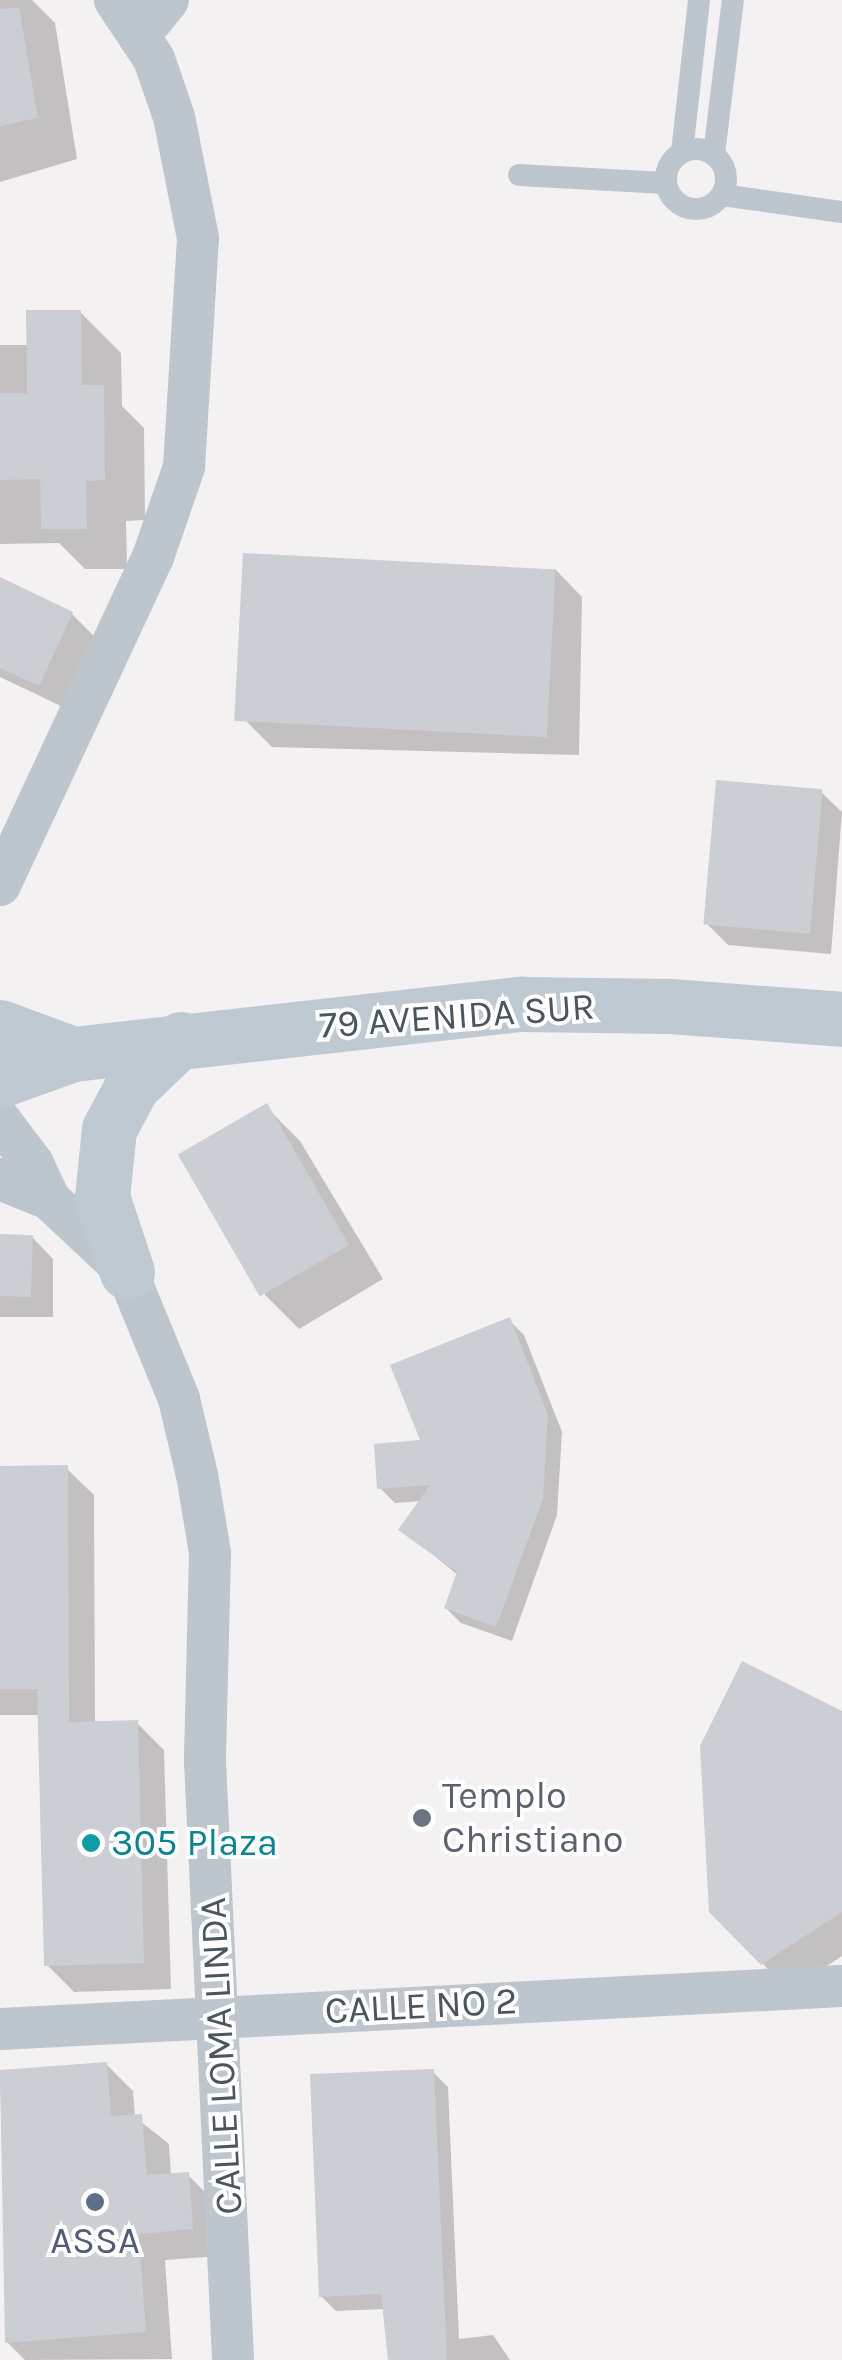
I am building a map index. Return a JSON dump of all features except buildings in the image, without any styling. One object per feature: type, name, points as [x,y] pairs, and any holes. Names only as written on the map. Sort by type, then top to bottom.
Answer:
[{"type":"main road","name":"79 AVENIDA SUR","points":[[0,1080],[74,1054],[181,1039],[522,1004],[670,1006],[841,1015]]},
{"type":"main road","name":"79 AVENIDA SUR","points":[[0,1027],[74,1054]]},
{"type":"main road","points":[[126,1272],[102,1196],[109,1129],[132,1086],[181,1039]]},
{"type":"street","points":[[0,885],[153,558],[184,467],[198,238],[174,117],[138,36],[114,0]]},
{"type":"street","points":[[138,36],[168,0]]},
{"type":"street","name":"CALLE LOMA LINDA","points":[[0,1120],[33,1164],[49,1199]]},
{"type":"street","name":"CALLE LOMA LINDA","points":[[0,1179],[49,1199],[126,1272],[180,1399],[210,1553],[206,1761],[222,2017],[233,2360]]},
{"type":"street","name":"CALLE NO 2","points":[[0,2029],[842,1986]]},
{"type":"lane","points":[[666,183],[682,152],[698,0]]},
{"type":"lane","points":[[722,195],[725,172],[714,154],[733,0]]},
{"type":"lane","points":[[682,152],[714,154]]},
{"type":"lane","points":[[520,175],[666,183]]},
{"type":"lane","points":[[666,183],[678,204],[689,209],[702,209],[722,195],[842,212]]},
{"type":"place","name":"Templo Christiano","points":[[422,1818]]},
{"type":"place","name":"305 Plaza","points":[[91,1843]]},
{"type":"place","name":"ASSA","points":[[95,2202]]}]
